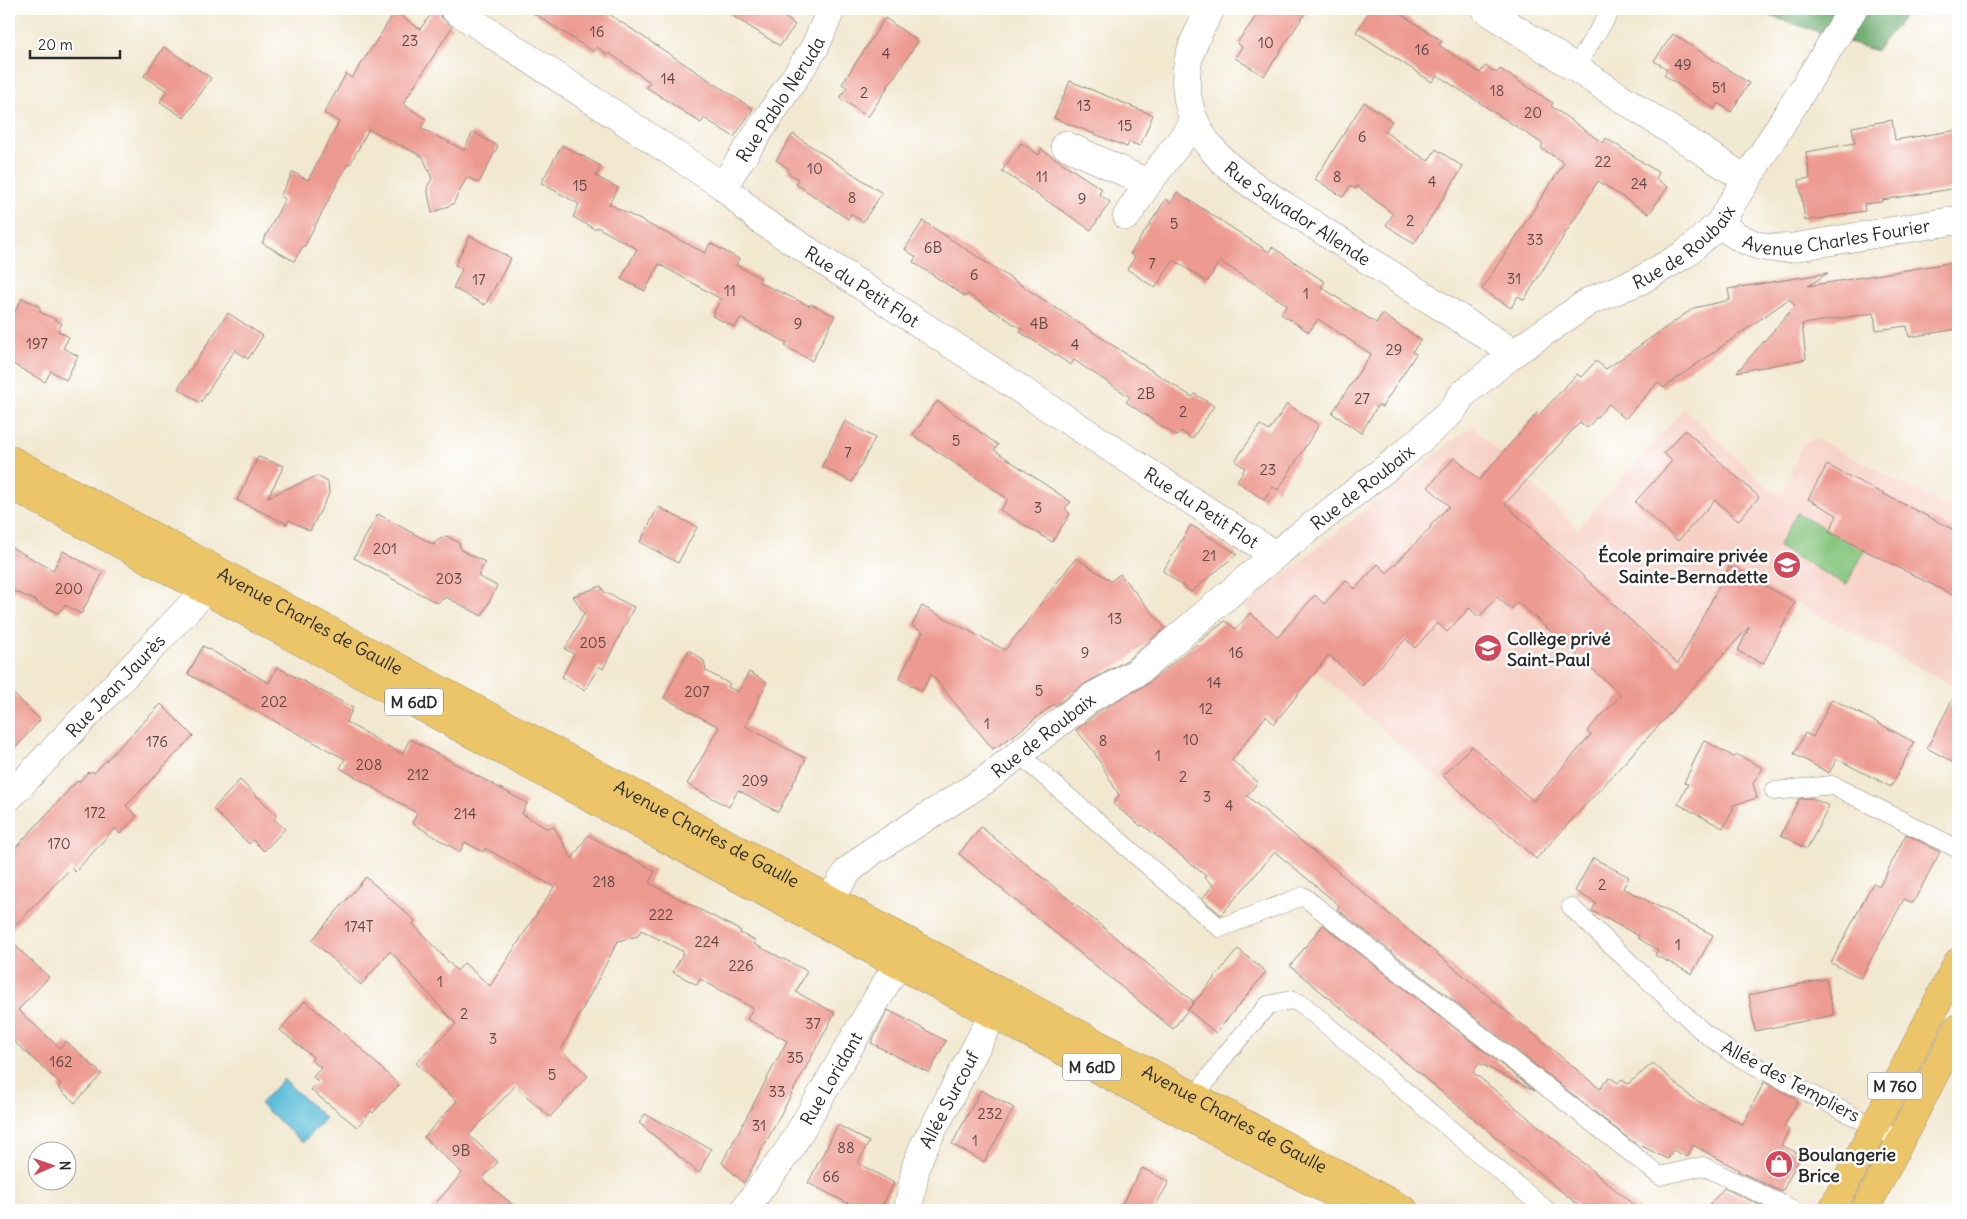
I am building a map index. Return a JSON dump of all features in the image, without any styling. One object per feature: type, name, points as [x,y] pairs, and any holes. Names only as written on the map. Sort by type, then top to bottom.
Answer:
[{"type":"main road","name":"Avenue Charles de Gaulle","points":[[9,460],[209,579],[999,1004],[1366,1210]]},
{"type":"main road","name":"Avenue Charles de Gaulle","points":[[9,484],[209,579]]},
{"type":"main road","name":"M 760","points":[[1832,1210],[1958,962]]},
{"type":"main road","name":"Avenue Charles de Gaulle","points":[[999,1004],[1195,1097],[1404,1210]]},
{"type":"main road","name":"M 760","points":[[1864,1210],[1958,1028]]},
{"type":"street","name":"Rue du Petit Flot","points":[[454,9],[722,186],[759,219],[1275,555]]},
{"type":"street","name":"Rue Pablo Neruda","points":[[722,186],[815,47],[831,9]]},
{"type":"street","name":"Rue Salvador Allende","points":[[1211,9],[1190,49],[1187,64],[1188,103],[1204,140],[1236,173],[1514,353]]},
{"type":"street","points":[[1484,9],[1747,180]]},
{"type":"street","name":"Rue de Roubaix","points":[[824,910],[848,870],[872,852],[984,782],[1092,697],[1136,673],[1275,555],[1410,449],[1452,411],[1462,396],[1514,353],[1590,301],[1641,280],[1684,254],[1719,224],[1853,9]]},
{"type":"street","points":[[1127,216],[1148,183],[1195,122]]},
{"type":"street","points":[[1065,146],[1148,183]]},
{"type":"street","name":"Avenue Charles Fourier","points":[[1719,224],[1750,244],[1776,249],[1958,220]]},
{"type":"street","name":"Rue Jean Jaurès","points":[[9,797],[184,613],[209,579]]},
{"type":"street","name":"Rue Loridant","points":[[744,1210],[789,1150],[903,953]]},
{"type":"street","name":"Allée Surcouf","points":[[908,1210],[916,1166],[922,1148],[999,1004]]},
{"type":"lane","points":[[1575,67],[1612,9]]},
{"type":"lane","points":[[1019,754],[1220,928],[1303,896],[1660,1176],[1703,1166],[1794,1210]]},
{"type":"lane","points":[[1774,791],[1832,785],[1958,849]]},
{"type":"lane","name":"Allée des Templiers","points":[[1571,907],[1702,1032],[1733,1054],[1875,1125],[1900,1140]]},
{"type":"lane","points":[[1195,1097],[1226,1054],[1268,1005],[1291,1000],[1302,1004],[1546,1210]]},
{"type":"shaded area","name":"Collège privé Saint-Paul","points":[[1684,409],[1766,486],[1783,496],[1802,443],[1816,439],[1958,512],[1958,688],[1795,602],[1763,664],[1696,630],[1693,639],[1675,661],[1698,683],[1532,862],[1243,606],[1472,426],[1578,529]]},
{"type":"green space","points":[[1769,9],[1910,9],[1876,51],[1767,15]]},
{"type":"green space","points":[[1797,513],[1865,550],[1846,585],[1778,547]]},
{"type":"water","points":[[283,1079],[325,1118],[303,1143],[260,1104]]},
{"type":"building","points":[[435,9],[438,9],[440,16],[452,27],[403,104],[426,119],[421,128],[464,150],[473,132],[498,146],[479,183],[467,177],[453,204],[432,213],[427,187],[432,179],[423,157],[369,129],[350,164],[348,163],[304,247],[294,261],[262,243],[285,199],[280,196],[293,172],[308,180],[339,122],[324,113],[346,74],[352,78],[395,12],[420,29]]},
{"type":"building","points":[[527,9],[601,9],[753,109],[734,137],[704,118],[701,123],[646,87],[650,82],[609,53],[608,55],[597,47],[594,52]]},
{"type":"building","points":[[722,9],[774,9],[795,25],[780,46]]},
{"type":"building","points":[[1261,9],[1308,9],[1264,76],[1235,58],[1242,47],[1237,43]]},
{"type":"building","points":[[1371,9],[1393,9],[1442,41],[1439,45],[1480,73],[1485,66],[1497,73],[1500,69],[1553,103],[1551,106],[1603,143],[1606,138],[1659,173],[1656,179],[1668,187],[1649,214],[1598,181],[1524,300],[1518,296],[1511,308],[1482,289],[1564,163],[1541,148],[1543,144],[1437,75],[1432,82],[1356,32]]},
{"type":"building","points":[[885,18],[918,41],[868,117],[840,98],[847,87],[842,84]]},
{"type":"building","points":[[1673,34],[1749,83],[1731,112],[1718,103],[1715,109],[1664,75],[1667,69],[1654,61]]},
{"type":"building","points":[[164,47],[211,78],[184,118],[160,102],[167,91],[144,76]]},
{"type":"building","points":[[1070,81],[1153,115],[1140,146],[1129,142],[1127,147],[1054,118]]},
{"type":"building","points":[[1364,102],[1392,121],[1385,132],[1405,146],[1428,161],[1436,149],[1463,167],[1414,244],[1386,225],[1393,214],[1357,186],[1355,189],[1350,186],[1343,197],[1315,179]]},
{"type":"building","points":[[1892,120],[1895,140],[1958,130],[1958,188],[1882,200],[1882,202],[1864,204],[1865,211],[1805,221],[1799,180],[1810,178],[1806,152],[1855,143],[1852,127]]},
{"type":"building","points":[[793,134],[882,193],[863,222],[851,214],[848,219],[796,184],[798,179],[787,172],[789,169],[776,160]]},
{"type":"building","points":[[1021,143],[1039,155],[1041,149],[1102,189],[1099,194],[1110,202],[1091,230],[1002,171]]},
{"type":"building","points":[[562,145],[601,166],[596,176],[618,188],[609,204],[705,253],[710,243],[739,259],[736,265],[761,278],[759,282],[835,316],[812,361],[785,346],[787,343],[740,318],[735,327],[712,316],[721,299],[659,264],[645,291],[621,279],[637,249],[597,227],[595,229],[573,217],[579,204],[541,183]]},
{"type":"building","points":[[1177,192],[1269,252],[1272,247],[1325,282],[1321,287],[1376,323],[1382,314],[1421,340],[1412,352],[1416,354],[1382,407],[1378,405],[1361,433],[1332,413],[1371,354],[1318,319],[1309,332],[1281,314],[1287,305],[1220,261],[1207,282],[1174,260],[1155,288],[1127,269],[1135,257],[1130,254],[1166,199],[1171,203]]},
{"type":"building","points":[[923,221],[1192,397],[1195,394],[1214,406],[1192,439],[1181,431],[1177,436],[1126,402],[1130,397],[1074,360],[1071,365],[1020,332],[1022,329],[967,294],[966,297],[913,262],[916,257],[905,249]]},
{"type":"building","points":[[470,236],[511,258],[485,305],[453,288],[462,269],[455,265]]},
{"type":"building","points":[[1955,262],[1958,275],[1958,329],[1909,337],[1907,326],[1876,330],[1874,313],[1802,324],[1806,359],[1737,372],[1795,306],[1789,299],[1663,388],[1658,382],[1625,419],[1609,404],[1587,428],[1580,422],[1505,504],[1678,664],[1729,567],[1795,602],[1763,664],[1738,651],[1749,627],[1536,859],[1443,776],[1472,746],[1533,801],[1591,735],[1587,731],[1621,695],[1518,602],[1511,609],[1497,597],[1479,617],[1469,608],[1447,632],[1437,623],[1415,648],[1406,639],[1362,686],[1329,655],[1274,724],[1266,716],[1232,760],[1258,782],[1247,796],[1600,1089],[1609,1077],[1618,1083],[1622,1079],[1628,1084],[1653,1063],[1692,1098],[1743,1125],[1764,1082],[1798,1100],[1784,1127],[1789,1130],[1781,1145],[1801,1155],[1782,1192],[1738,1171],[1693,1145],[1687,1157],[1673,1150],[1668,1159],[1633,1142],[1337,909],[1340,906],[1275,852],[1221,915],[1202,899],[1213,885],[1204,877],[1206,876],[1143,825],[1141,826],[1113,804],[1119,795],[1093,750],[1076,730],[1101,710],[1146,685],[1225,621],[1236,629],[1250,613],[1278,637],[1315,595],[1324,604],[1346,580],[1355,589],[1378,564],[1387,573],[1449,506],[1428,487],[1455,457],[1479,480],[1538,412],[1540,414],[1577,374],[1581,377],[1596,361],[1606,369],[1694,308],[1730,300],[1728,289],[1828,273],[1808,286]]},
{"type":"building","points":[[22,298],[40,307],[40,312],[62,323],[58,331],[69,337],[63,348],[78,356],[66,380],[51,371],[45,382],[9,362],[9,323]]},
{"type":"building","points":[[228,313],[263,336],[248,359],[235,350],[200,403],[178,388]]},
{"type":"building","points":[[937,401],[998,445],[994,450],[1071,502],[1065,508],[1070,514],[1052,542],[1000,510],[1008,499],[913,435]]},
{"type":"building","points":[[1287,404],[1319,425],[1278,490],[1273,487],[1264,500],[1237,481],[1245,468],[1235,461],[1260,425],[1269,431]]},
{"type":"building","points":[[845,421],[875,438],[852,482],[822,466]]},
{"type":"building","points":[[1685,430],[1759,497],[1738,521],[1715,500],[1678,541],[1635,502],[1672,461],[1664,453]]},
{"type":"building","points":[[258,457],[284,466],[268,497],[317,476],[328,482],[329,494],[310,531],[289,520],[287,524],[237,500]]},
{"type":"building","points":[[1827,465],[1958,532],[1958,598],[1829,532],[1837,515],[1808,499]]},
{"type":"building","points":[[658,507],[697,527],[678,563],[640,542]]},
{"type":"building","points":[[378,514],[434,545],[436,541],[447,536],[459,543],[461,550],[485,562],[478,576],[497,586],[482,616],[446,597],[437,603],[354,558]]},
{"type":"building","points":[[1191,525],[1237,554],[1191,592],[1163,571]]},
{"type":"building","points":[[9,546],[53,570],[63,551],[103,573],[81,614],[65,605],[58,613],[37,601],[9,589]]},
{"type":"building","points":[[1076,558],[1111,581],[1120,574],[1165,628],[1127,660],[1083,685],[1055,706],[1054,704],[993,749],[931,674],[922,691],[899,679],[923,632],[912,626],[922,606],[1005,650]]},
{"type":"building","points":[[601,586],[604,592],[634,607],[603,669],[599,666],[585,690],[562,677],[574,654],[565,649],[584,614],[573,596]]},
{"type":"building","points":[[203,646],[269,683],[277,667],[353,708],[346,722],[402,754],[410,739],[527,803],[522,814],[546,828],[554,827],[572,859],[588,835],[655,871],[649,883],[741,931],[740,933],[756,941],[754,944],[807,971],[796,992],[835,1013],[744,1183],[722,1163],[787,1041],[747,1019],[753,1008],[700,979],[697,985],[673,972],[684,952],[641,930],[638,936],[618,941],[561,1050],[588,1076],[550,1117],[515,1086],[469,1135],[498,1162],[482,1179],[519,1210],[430,1210],[462,1173],[424,1137],[457,1101],[416,1063],[456,1024],[390,951],[361,985],[312,940],[366,877],[415,921],[413,924],[457,971],[464,963],[490,986],[554,887],[485,848],[483,852],[465,842],[460,852],[412,823],[417,813],[340,768],[345,759],[188,674]]},
{"type":"building","points":[[689,650],[704,661],[706,671],[730,684],[728,687],[738,692],[749,672],[767,682],[745,726],[806,759],[778,812],[738,790],[729,807],[687,784],[719,727],[664,698]]},
{"type":"building","points":[[9,689],[40,720],[9,755]]},
{"type":"building","points":[[1958,689],[1958,765],[1927,748]]},
{"type":"building","points":[[1832,699],[1914,742],[1891,787],[1837,759],[1829,773],[1794,754],[1805,733],[1813,737]]},
{"type":"building","points":[[161,704],[193,736],[126,806],[137,816],[120,834],[115,828],[75,872],[71,868],[9,932],[9,855],[77,781],[79,782],[88,772],[92,771],[94,773]]},
{"type":"building","points":[[1704,740],[1734,757],[1738,755],[1763,768],[1753,783],[1757,798],[1733,805],[1733,810],[1723,828],[1678,804],[1688,784],[1684,783]]},
{"type":"building","points":[[240,780],[277,815],[274,819],[285,829],[264,851],[253,840],[249,844],[213,809]]},
{"type":"building","points":[[1812,798],[1829,806],[1807,849],[1781,835],[1799,799]]},
{"type":"building","points":[[981,827],[1194,1002],[1173,1029],[959,854]]},
{"type":"building","points":[[1906,834],[1940,852],[1913,903],[1904,899],[1861,978],[1831,963],[1873,883],[1880,886]]},
{"type":"building","points":[[1593,858],[1629,877],[1623,888],[1713,935],[1692,974],[1655,955],[1658,950],[1638,938],[1639,936],[1592,911],[1596,903],[1575,891]]},
{"type":"building","points":[[1323,925],[1535,1091],[1479,1063],[1473,1072],[1640,1210],[1584,1210],[1290,966]]},
{"type":"building","points":[[9,940],[49,977],[18,1010],[60,1048],[66,1041],[102,1074],[75,1103],[58,1088],[61,1084],[9,1037]]},
{"type":"building","points":[[1238,949],[1266,972],[1216,1033],[1188,1010]]},
{"type":"building","points":[[1826,979],[1834,1015],[1755,1031],[1749,995]]},
{"type":"building","points":[[305,1001],[357,1045],[399,1085],[357,1127],[311,1090],[318,1082],[313,1077],[321,1068],[311,1060],[313,1057],[280,1030]]},
{"type":"building","points":[[888,1010],[946,1041],[929,1073],[871,1043]]},
{"type":"building","points":[[981,1090],[1014,1108],[984,1162],[952,1144]]},
{"type":"building","points":[[645,1114],[711,1149],[699,1173],[639,1123]]},
{"type":"building","points":[[838,1125],[869,1142],[858,1163],[894,1183],[880,1210],[861,1210],[808,1183]]},
{"type":"building","points":[[1142,1168],[1169,1182],[1153,1210],[1119,1210]]},
{"type":"building","points":[[1724,1188],[1770,1210],[1705,1210]]},
{"type":"place","name":"École primaire privée Sainte-Bernadette","points":[[1787,565]]},
{"type":"place","name":"Collège privé Saint-Paul","points":[[1488,648]]},
{"type":"place","name":"Boulangerie Brice","points":[[1779,1164]]}]
